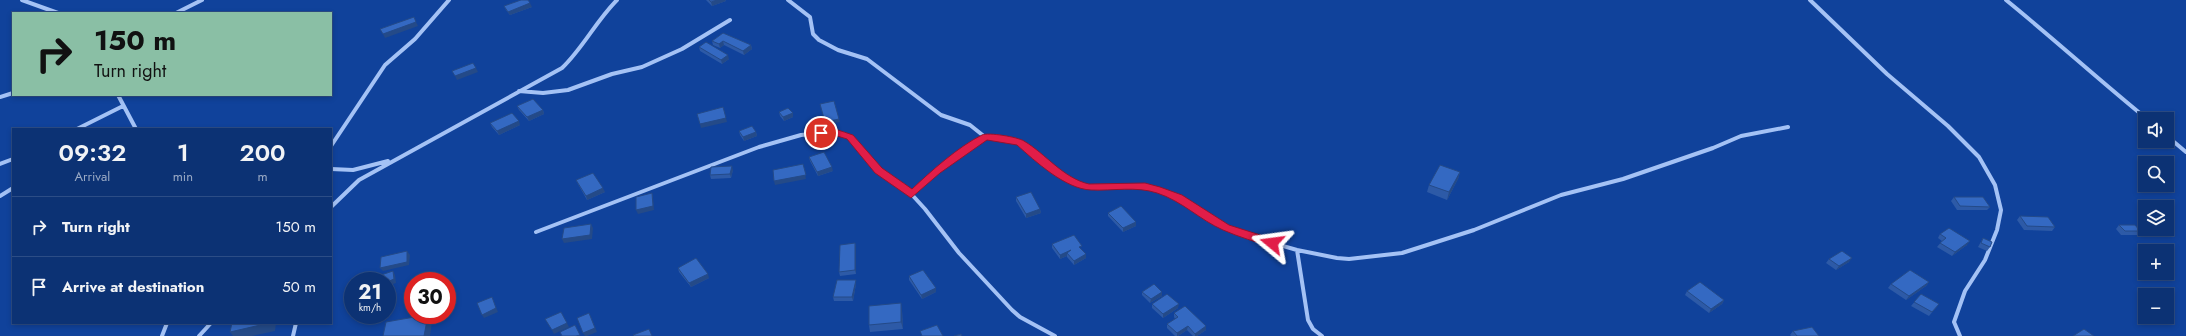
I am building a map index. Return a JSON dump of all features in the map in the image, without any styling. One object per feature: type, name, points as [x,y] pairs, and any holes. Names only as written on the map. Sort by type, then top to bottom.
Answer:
[{"type":"street","points":[[22,0],[55,12]]},
{"type":"street","points":[[178,12],[202,0]]},
{"type":"street","points":[[332,144],[385,65],[415,39],[449,0]]},
{"type":"street","points":[[332,206],[359,180],[396,158],[544,79],[571,60],[589,38],[603,13],[617,0]]},
{"type":"street","points":[[788,0],[810,16],[813,34],[819,40],[838,50],[867,59],[942,115],[970,125],[985,137],[1020,142],[1045,164],[1078,185],[1089,187],[1145,186],[1157,189],[1178,197],[1226,227],[1297,250],[1350,259],[1402,253],[1474,230],[1561,194],[1623,178],[1713,148],[1741,136],[1788,127]]},
{"type":"street","points":[[1810,0],[1887,74],[1948,126],[1979,157],[1995,185],[2001,210],[1997,230],[1985,260],[1965,291],[1954,322],[1960,336]]},
{"type":"street","points":[[2006,0],[2068,50],[2102,82],[2138,112]]},
{"type":"street","points":[[519,91],[544,93],[568,90],[594,80],[642,67],[682,49],[730,20]]},
{"type":"street","points":[[0,97],[12,93]]},
{"type":"street","points":[[118,96],[135,128]]},
{"type":"street","points":[[79,128],[123,106]]},
{"type":"street","points":[[536,232],[759,147],[801,135],[838,133],[850,137],[879,171],[904,186],[959,253],[1012,310],[1020,317],[1055,336]]},
{"type":"street","points":[[911,195],[937,171],[985,137]]},
{"type":"street","points":[[2174,142],[2186,152]]},
{"type":"street","points":[[332,169],[353,170],[396,158]]},
{"type":"street","points":[[0,164],[12,159]]},
{"type":"street","points":[[0,196],[12,189]]},
{"type":"street","points":[[1297,250],[1308,320],[1313,329],[1322,336]]},
{"type":"street","points":[[162,336],[167,324]]},
{"type":"street","points":[[199,336],[210,324]]},
{"type":"street","points":[[293,336],[296,324]]},
{"type":"building","points":[[521,0],[528,0],[530,3],[508,12],[504,6]]},
{"type":"building","points":[[414,17],[416,22],[383,34],[380,29]]},
{"type":"building","points":[[723,33],[751,45],[743,51],[723,41],[719,44],[712,41]]},
{"type":"building","points":[[706,42],[728,55],[721,60],[699,47]]},
{"type":"building","points":[[473,63],[476,68],[455,76],[452,71]]},
{"type":"building","points":[[533,99],[543,110],[527,117],[517,106]]},
{"type":"building","points":[[834,101],[839,119],[825,122],[820,104]]},
{"type":"building","points":[[723,107],[726,118],[700,124],[697,114]]},
{"type":"building","points":[[788,108],[793,113],[783,117],[779,112]]},
{"type":"building","points":[[512,113],[519,121],[497,131],[490,123]]},
{"type":"building","points":[[752,126],[756,132],[743,137],[739,131]]},
{"type":"building","points":[[824,152],[832,167],[817,172],[809,157]]},
{"type":"building","points":[[803,164],[806,175],[774,181],[773,170]]},
{"type":"building","points":[[1440,165],[1460,172],[1449,192],[1429,185]]},
{"type":"building","points":[[732,166],[730,174],[710,175],[711,167]]},
{"type":"building","points":[[593,173],[603,188],[586,196],[576,180]]},
{"type":"building","points":[[1031,192],[1040,209],[1026,214],[1016,197]]},
{"type":"building","points":[[652,193],[653,206],[636,210],[636,197]]},
{"type":"building","points":[[1954,197],[1983,197],[1990,207],[1960,206]]},
{"type":"building","points":[[1121,206],[1136,222],[1123,228],[1108,213]]},
{"type":"building","points":[[2020,216],[2048,217],[2055,227],[2027,226]]},
{"type":"building","points":[[591,224],[590,235],[562,239],[564,228]]},
{"type":"building","points":[[2119,225],[2135,225],[2138,229],[2138,231],[2125,231]]},
{"type":"building","points":[[1949,228],[1970,241],[1955,252],[1940,243],[1946,238],[1940,234]]},
{"type":"building","points":[[1074,235],[1082,246],[1079,247],[1086,254],[1074,261],[1067,253],[1071,250],[1060,255],[1052,244]]},
{"type":"building","points":[[1983,238],[1992,242],[1990,247],[1981,243]]},
{"type":"building","points":[[855,243],[855,270],[839,272],[840,245]]},
{"type":"building","points":[[407,251],[407,262],[380,268],[381,257]]},
{"type":"building","points":[[1842,251],[1852,258],[1839,266],[1829,259]]},
{"type":"building","points":[[696,258],[708,274],[689,283],[678,268]]},
{"type":"building","points":[[923,270],[936,288],[921,295],[909,276]]},
{"type":"building","points":[[1910,270],[1929,282],[1909,296],[1891,284]]},
{"type":"building","points":[[837,280],[856,280],[852,297],[833,297]]},
{"type":"building","points":[[1700,282],[1724,300],[1711,309],[1687,291]]},
{"type":"building","points":[[1154,284],[1162,292],[1151,299],[1142,292]]},
{"type":"building","points":[[1167,294],[1179,304],[1163,314],[1152,304]]},
{"type":"building","points":[[1921,294],[1939,304],[1932,312],[1914,302]]},
{"type":"building","points":[[492,297],[496,308],[482,315],[477,303]]},
{"type":"building","points":[[901,303],[901,322],[869,325],[869,306]]},
{"type":"building","points":[[1185,306],[1206,326],[1195,334],[1188,326],[1177,333],[1167,324],[1178,317],[1174,313]]},
{"type":"building","points":[[561,312],[567,323],[552,330],[545,319]]},
{"type":"building","points":[[589,313],[595,328],[583,333],[577,318]]},
{"type":"building","points":[[404,319],[404,324],[426,324],[424,336],[383,336],[386,324],[396,324],[396,320]]},
{"type":"building","points":[[232,324],[265,324],[230,332]]},
{"type":"building","points":[[575,325],[580,335],[562,336],[560,332]]},
{"type":"building","points":[[937,325],[943,336],[922,336],[920,331]]},
{"type":"building","points":[[1812,327],[1819,336],[1797,336],[1793,331]]},
{"type":"building","points":[[649,329],[652,336],[633,335]]},
{"type":"building","points":[[2084,329],[2094,336],[2073,336]]},
{"type":"route","points":[[821,133],[838,133],[850,137],[856,142],[879,171],[904,186],[911,195],[937,171],[985,137],[1013,140],[1020,142],[1045,164],[1078,185],[1089,187],[1145,186],[1157,189],[1178,197],[1226,227],[1248,236],[1272,243]]}]
